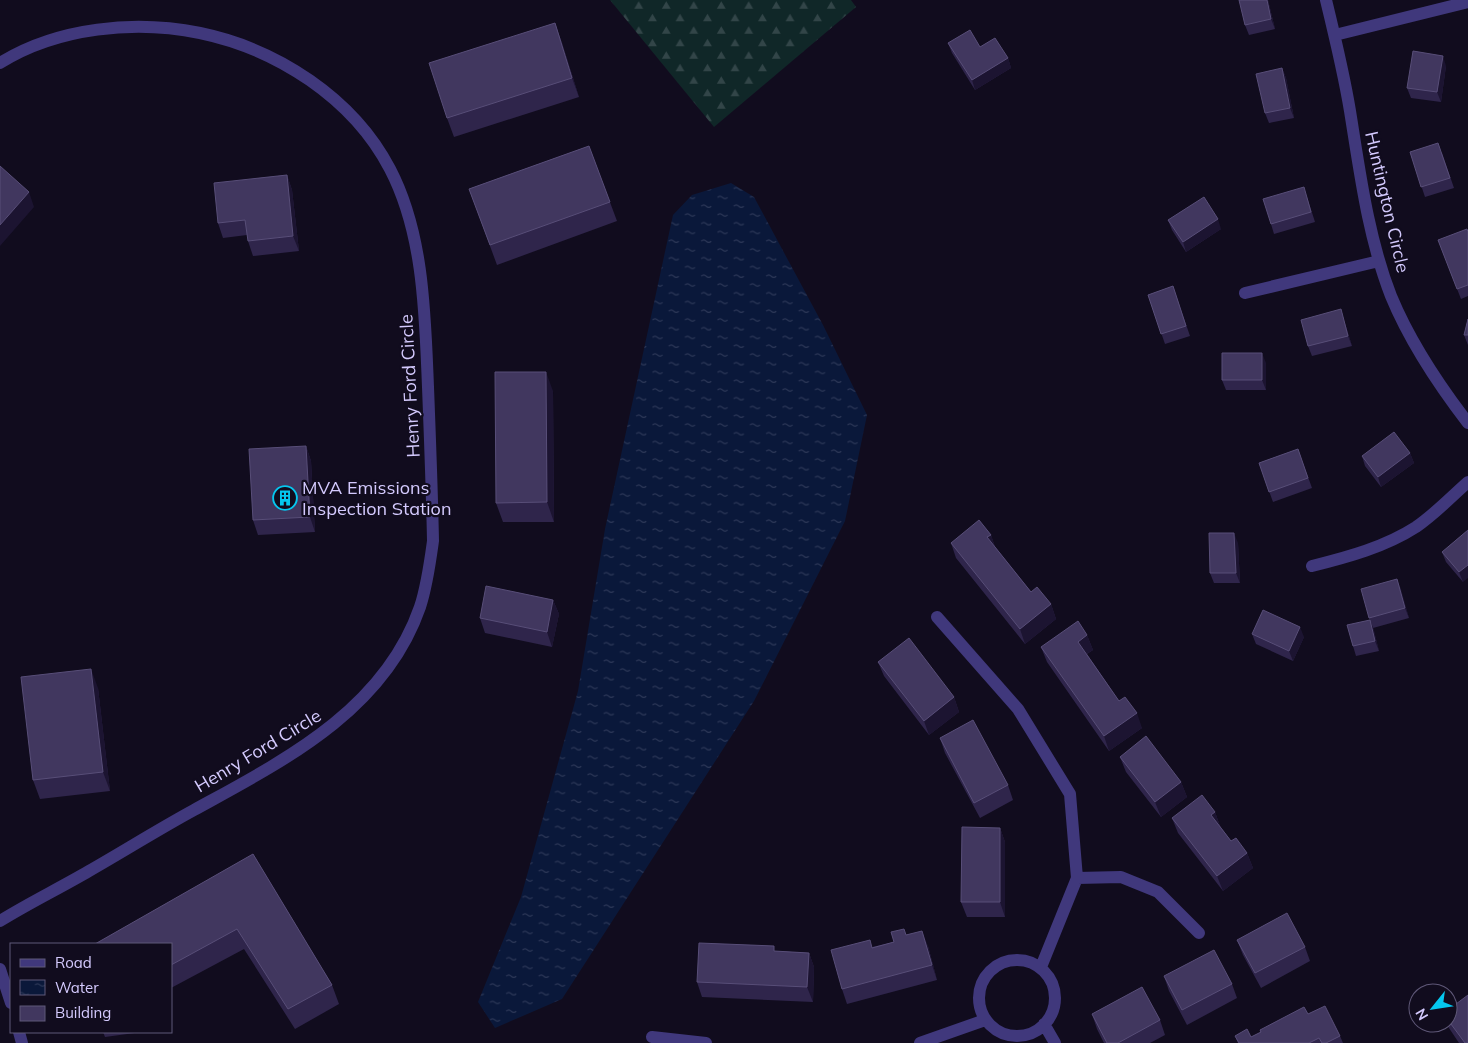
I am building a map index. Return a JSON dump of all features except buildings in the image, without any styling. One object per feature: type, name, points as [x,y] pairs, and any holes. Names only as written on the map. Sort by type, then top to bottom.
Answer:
[{"type":"street","name":"Huntington Circle","points":[[1326,0],[1335,35],[1364,198],[1379,261],[1392,297],[1409,334],[1427,366],[1468,422]]},
{"type":"street","points":[[1335,35],[1468,2]]},
{"type":"street","name":"Henry Ford Circle","points":[[0,63],[39,45],[99,30],[146,26],[183,30],[224,38],[258,51],[300,73],[330,96],[357,122],[381,153],[391,170],[410,226],[418,260],[425,327],[433,541],[429,570],[420,607],[408,636],[372,686],[339,721],[304,747],[257,776],[0,921]]},
{"type":"street","points":[[1245,293],[1379,261]]},
{"type":"street","points":[[1312,566],[1353,556],[1416,527],[1468,482]]},
{"type":"street","points":[[937,617],[1018,709],[1070,794],[1077,878],[1041,966]]},
{"type":"street","points":[[1077,878],[1121,877],[1158,892],[1199,933]]},
{"type":"street","points":[[1009,959],[1027,960],[1041,966],[1049,976],[1055,992],[1054,1008],[1044,1024],[1030,1034],[1011,1036],[993,1028],[985,1020],[978,997],[986,974],[994,966],[1009,959]]},
{"type":"street","points":[[0,969],[10,1000]]},
{"type":"street","points":[[920,1043],[985,1020]]},
{"type":"street","points":[[1044,1024],[1055,1043]]},
{"type":"street","points":[[652,1037],[706,1043]]},
{"type":"green space","points":[[610,0],[851,0],[856,7],[714,127]]},
{"type":"water","points":[[731,183],[754,197],[823,325],[867,415],[845,521],[754,701],[562,999],[495,1028],[478,1002],[521,897],[578,691],[605,529],[673,215],[692,195]]},
{"type":"place","name":"MVA Emissions Inspection Station","points":[[285,498]]}]
